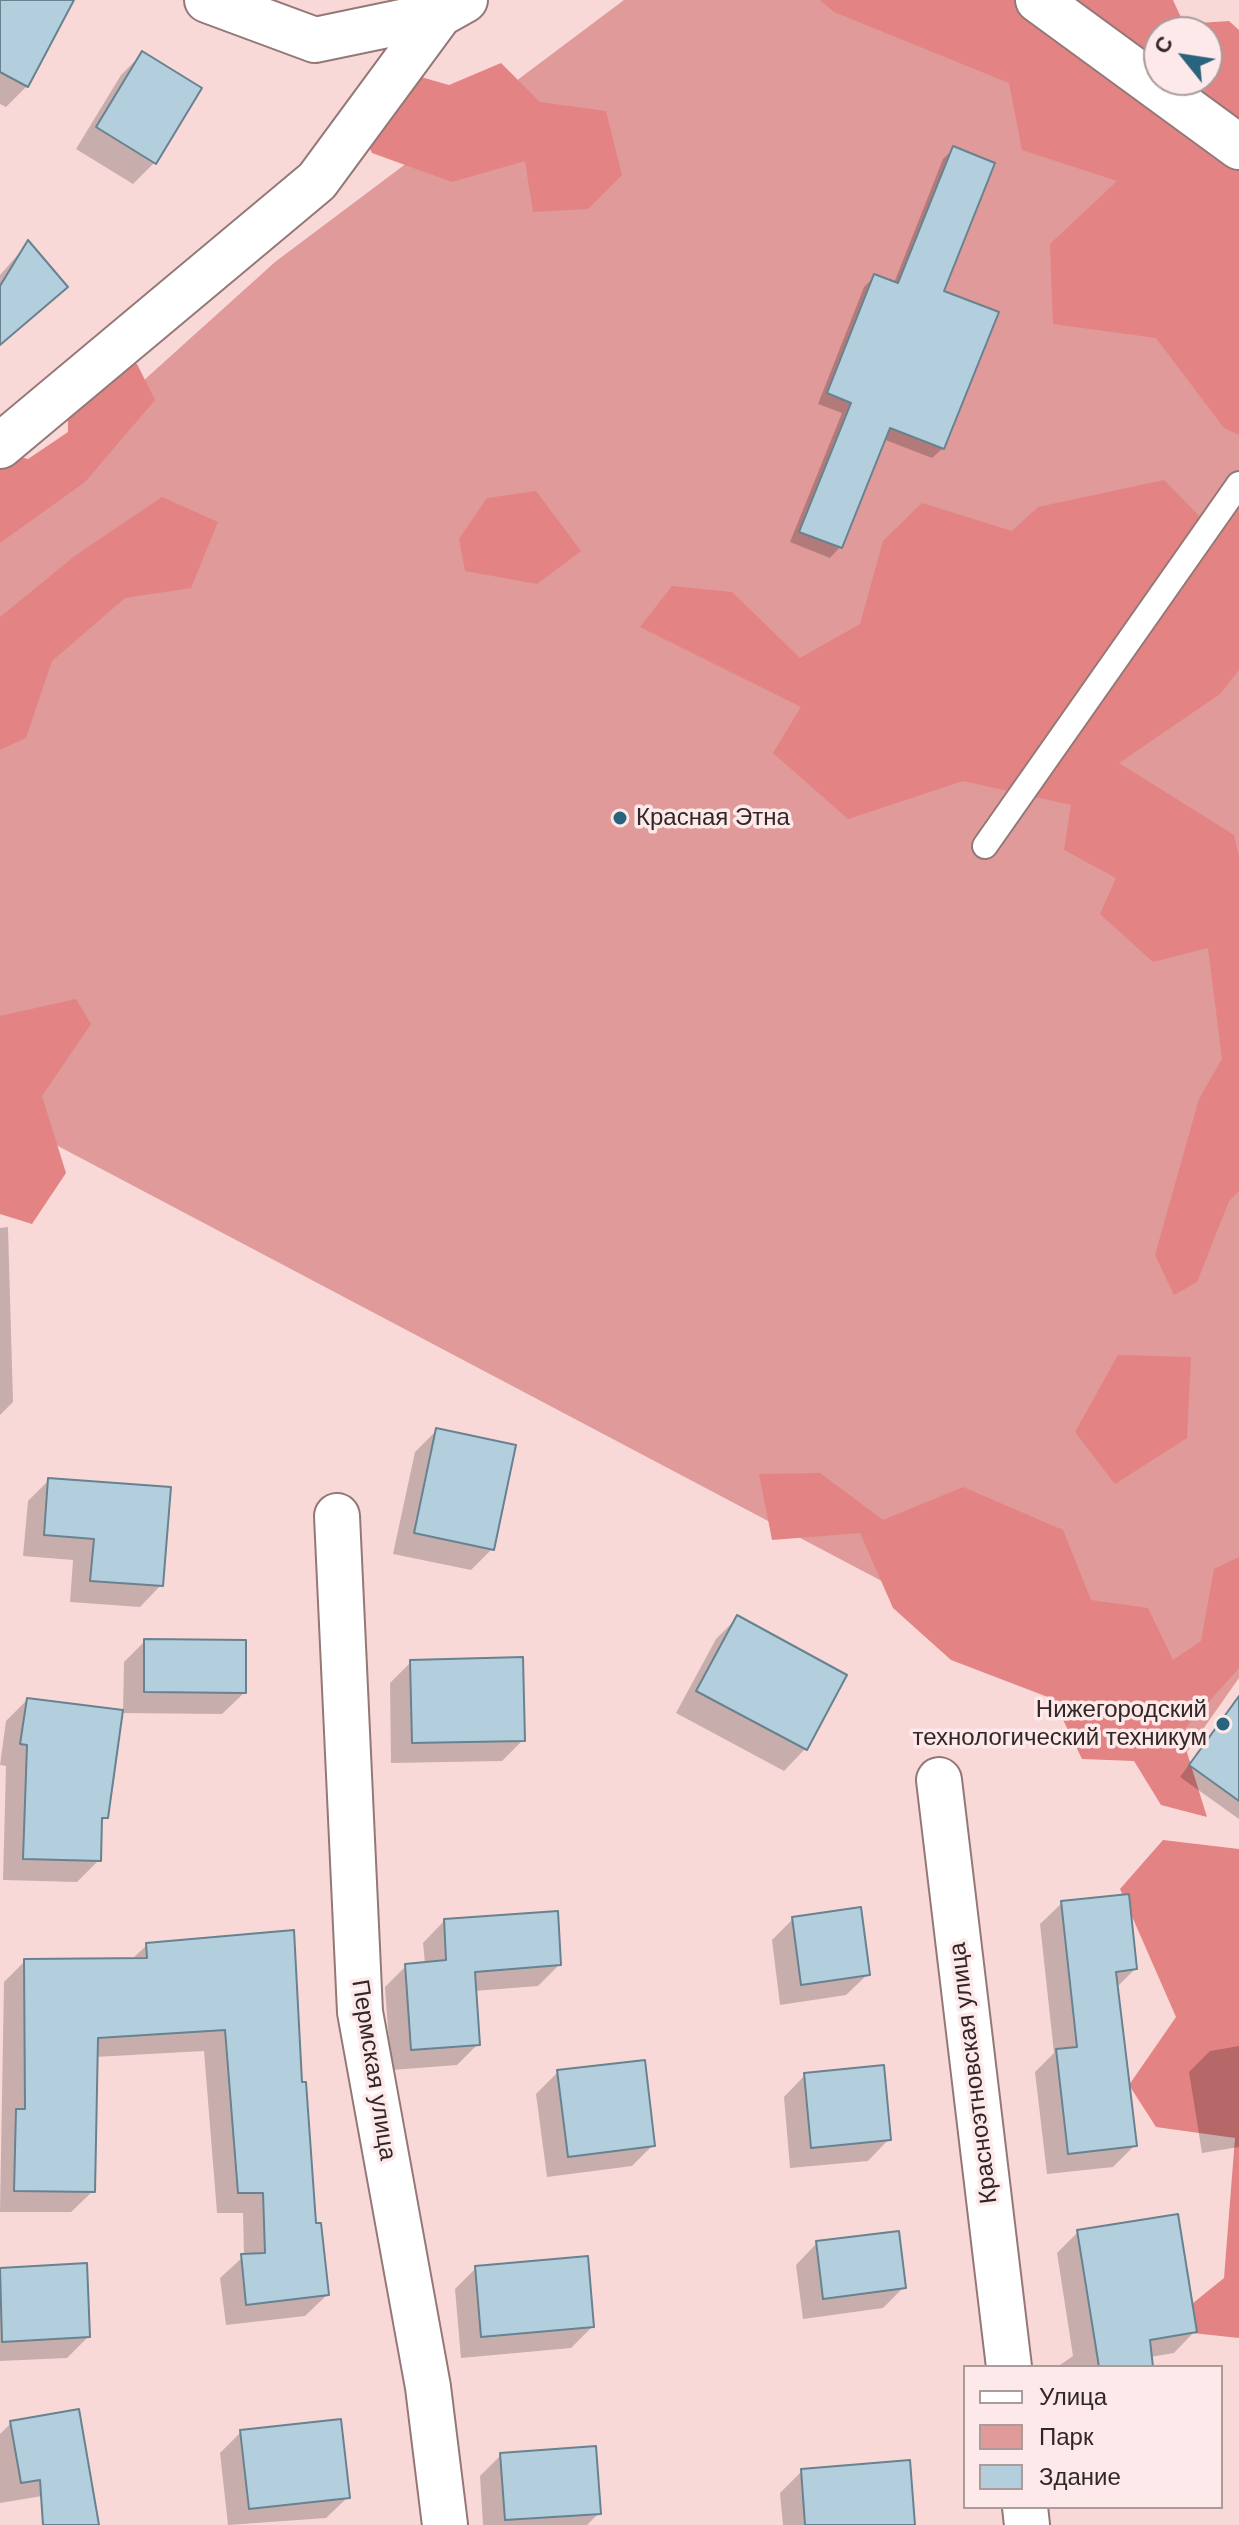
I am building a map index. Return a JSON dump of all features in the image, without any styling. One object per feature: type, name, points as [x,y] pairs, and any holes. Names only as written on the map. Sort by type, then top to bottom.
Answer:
[{"type":"street","points":[[207,0],[315,40],[453,7]]},
{"type":"street","points":[[1038,0],[1239,147]]},
{"type":"street","points":[[0,446],[317,181],[453,7]]},
{"type":"street","name":"Пермская улица","points":[[337,1516],[360,2012],[428,2387],[445,2525]]},
{"type":"street","name":"Красноэтновская улица","points":[[939,1780],[1009,2365]]},
{"type":"lane","points":[[985,846],[1239,484]]},
{"type":"green space","name":"Красная Этна","points":[[624,0],[891,0],[1239,194],[1239,1678],[1175,1769],[1054,1672],[22,1127],[0,1132],[0,510],[275,262]]},
{"type":"shaded area","points":[[820,0],[1173,0],[1180,16],[1143,16],[1143,96],[1223,96],[1223,21],[1229,21],[1239,30],[1239,435],[1224,428],[1156,338],[1053,324],[1050,244],[1117,181],[1022,150],[1009,83],[834,12]]},
{"type":"shaded area","points":[[501,63],[540,102],[606,111],[622,175],[588,209],[533,212],[525,161],[452,182],[372,153],[352,108],[379,65],[449,85]]},
{"type":"shaded area","points":[[84,358],[137,364],[155,400],[85,482],[0,543],[0,451],[28,459],[68,432],[67,375]]},
{"type":"shaded area","points":[[1239,474],[1239,670],[1220,694],[1119,763],[1234,835],[1239,857],[1239,1191],[1229,1201],[1197,1282],[1174,1295],[1155,1255],[1199,1099],[1222,1059],[1208,948],[1153,962],[1100,914],[1116,878],[1064,850],[1071,805],[963,781],[848,819],[773,753],[801,707],[640,627],[672,586],[732,592],[800,658],[860,624],[883,541],[922,503],[1012,531],[1038,507],[1164,480],[1207,524]]},
{"type":"shaded area","points":[[536,491],[581,551],[537,584],[465,571],[459,539],[487,498]]},
{"type":"shaded area","points":[[162,497],[218,522],[191,588],[125,598],[52,661],[26,738],[0,750],[0,617],[76,555]]},
{"type":"shaded area","points":[[76,999],[91,1024],[42,1096],[66,1173],[32,1224],[0,1214],[0,1016]]},
{"type":"shaded area","points":[[1118,1355],[1191,1357],[1187,1438],[1115,1484],[1075,1432]]},
{"type":"shaded area","points":[[820,1473],[883,1520],[963,1487],[1063,1530],[1091,1600],[1148,1608],[1173,1660],[1201,1641],[1214,1569],[1239,1557],[1239,1668],[1181,1733],[1207,1817],[1161,1805],[1134,1761],[1082,1759],[1053,1699],[951,1660],[893,1608],[860,1533],[772,1540],[759,1474]]},
{"type":"shaded area","points":[[1163,1840],[1239,1849],[1239,2338],[1108,2324],[1182,2312],[1224,2278],[1235,2138],[1156,2127],[1129,2085],[1176,2017],[1120,1889]]},
{"type":"building","points":[[0,0],[74,0],[28,87],[0,72]]},
{"type":"building","points":[[142,51],[202,88],[156,164],[96,127]]},
{"type":"building","points":[[953,146],[995,163],[944,291],[999,312],[944,449],[890,428],[842,548],[799,532],[851,403],[827,393],[874,274],[898,283]]},
{"type":"building","points":[[28,240],[68,287],[0,345],[0,286]]},
{"type":"building","points":[[436,1428],[516,1445],[494,1550],[414,1533]]},
{"type":"building","points":[[48,1478],[171,1487],[163,1586],[90,1581],[94,1539],[44,1535]]},
{"type":"building","points":[[737,1615],[847,1675],[807,1750],[696,1691]]},
{"type":"building","points":[[144,1639],[246,1640],[246,1693],[144,1692]]},
{"type":"building","points":[[523,1657],[525,1741],[412,1743],[410,1660]]},
{"type":"building","points":[[1239,1696],[1239,1801],[1189,1765]]},
{"type":"building","points":[[27,1698],[123,1710],[108,1818],[102,1818],[101,1861],[23,1859],[27,1745],[20,1744]]},
{"type":"building","points":[[1129,1894],[1137,1969],[1116,1972],[1137,2146],[1068,2154],[1056,2049],[1077,2047],[1061,1901]]},
{"type":"building","points":[[861,1907],[870,1975],[801,1985],[792,1917]]},
{"type":"building","points":[[558,1911],[561,1965],[475,1972],[480,2045],[411,2050],[405,1964],[446,1960],[444,1919]]},
{"type":"building","points":[[294,1930],[302,2082],[306,2082],[316,2223],[321,2223],[329,2295],[246,2305],[241,2254],[265,2253],[263,2193],[238,2193],[225,2030],[98,2038],[95,2192],[14,2191],[16,2109],[25,2109],[24,1959],[147,1958],[146,1943]]},
{"type":"building","points":[[645,2060],[655,2146],[568,2157],[557,2070]]},
{"type":"building","points":[[884,2065],[891,2140],[811,2148],[804,2073]]},
{"type":"building","points":[[1178,2214],[1197,2332],[1150,2340],[1153,2365],[1099,2365],[1077,2230]]},
{"type":"building","points":[[899,2231],[906,2288],[823,2299],[816,2241]]},
{"type":"building","points":[[588,2256],[594,2327],[481,2337],[475,2266]]},
{"type":"building","points":[[87,2263],[90,2337],[2,2342],[0,2268]]},
{"type":"building","points":[[79,2409],[99,2525],[43,2525],[40,2480],[21,2483],[10,2421]]},
{"type":"building","points":[[341,2419],[350,2498],[249,2509],[240,2430]]},
{"type":"building","points":[[596,2446],[601,2514],[505,2520],[500,2453]]},
{"type":"building","points":[[910,2460],[915,2525],[805,2525],[801,2469]]},
{"type":"place","name":"Красная Этна","points":[[620,818]]},
{"type":"place","name":"Нижегородский технологический техникум","points":[[1223,1724]]}]
